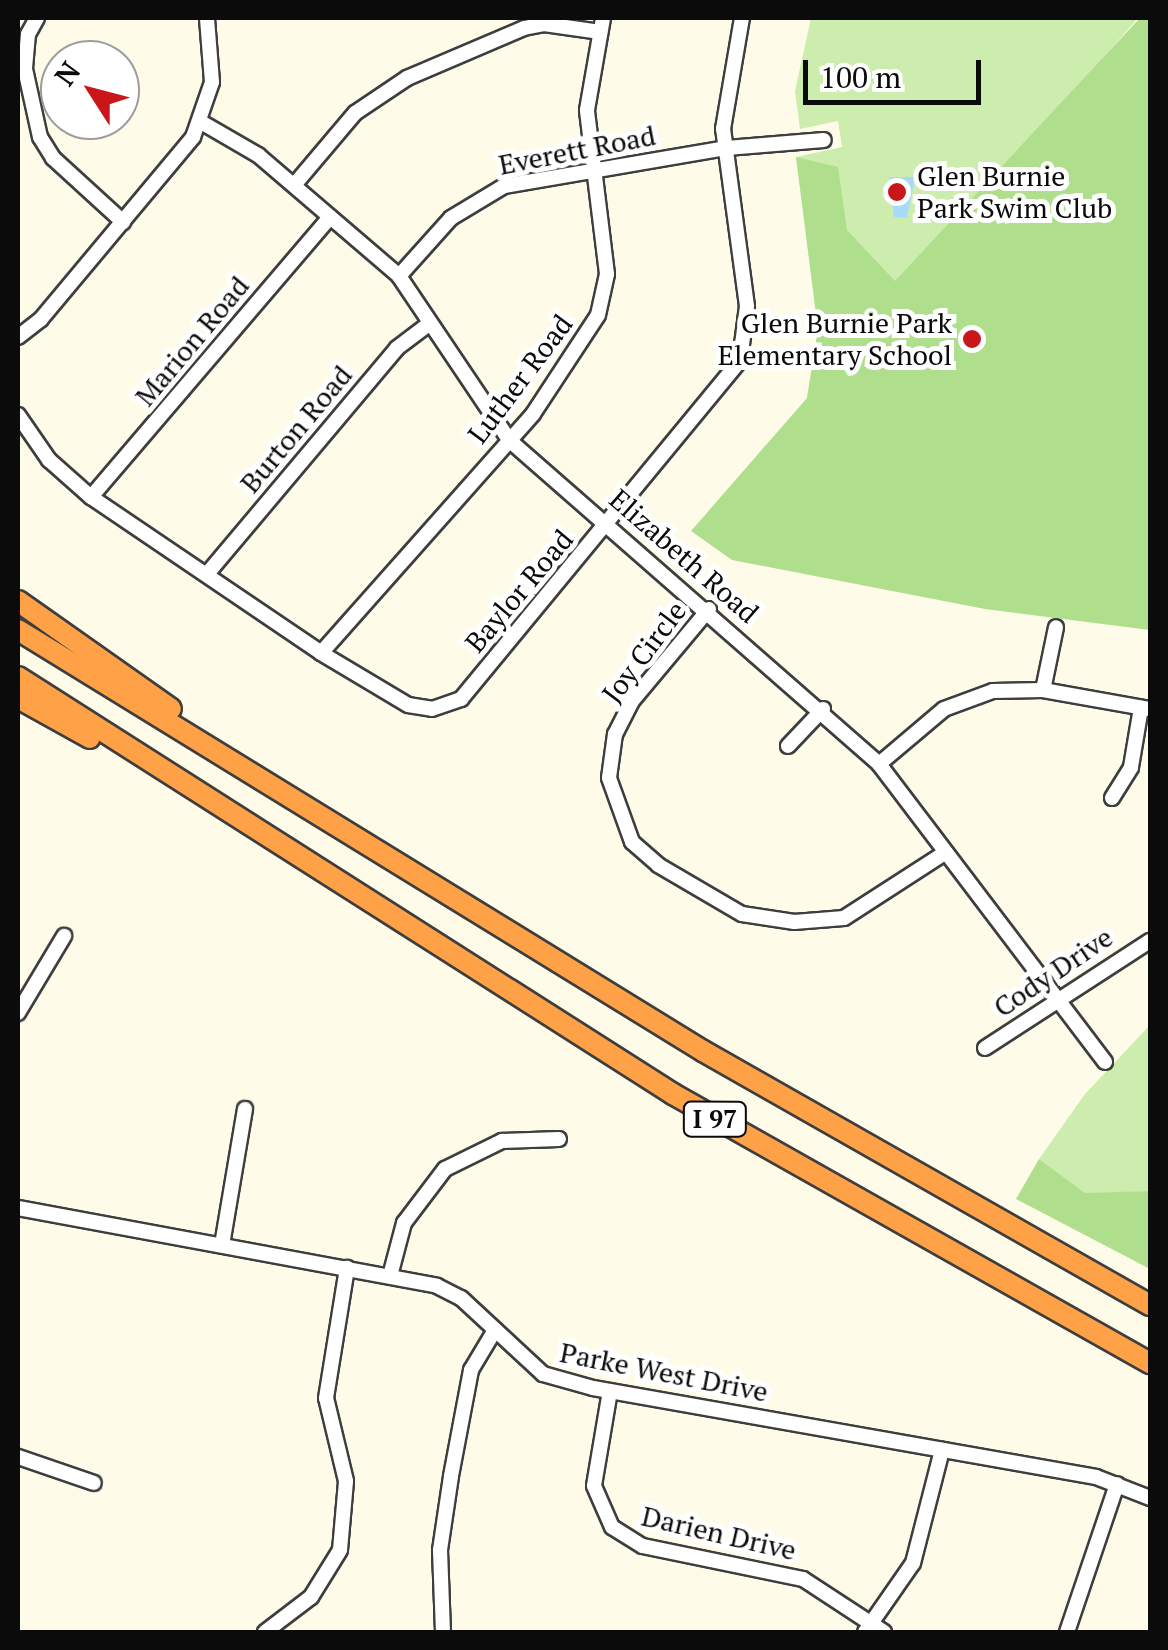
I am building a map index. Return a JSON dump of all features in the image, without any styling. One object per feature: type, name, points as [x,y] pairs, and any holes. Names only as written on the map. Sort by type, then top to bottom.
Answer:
[{"type":"highway","points":[[18,601],[448,892]]},
{"type":"highway","name":"I 97","points":[[18,630],[835,1130],[1150,1305]]},
{"type":"highway","name":"I 97","points":[[18,676],[776,1154],[1150,1363]]},
{"type":"highway","points":[[18,698],[292,852]]},
{"type":"street","points":[[37,18],[24,48],[24,69],[40,137],[123,222]]},
{"type":"street","points":[[18,338],[123,222],[201,122],[212,82],[207,18]]},
{"type":"street","name":"Baylor Road","points":[[18,415],[49,460],[91,497],[322,653],[408,705],[432,709],[461,700],[740,360],[747,306],[724,109],[742,18]]},
{"type":"street","points":[[295,184],[355,113],[407,78],[524,28],[602,25]]},
{"type":"street","name":"Luther Road","points":[[322,653],[508,440],[598,315],[606,274],[588,90],[602,25]]},
{"type":"street","name":"Elizabeth Road","points":[[201,122],[295,184],[398,276],[508,440],[823,709],[879,764],[1105,1062]]},
{"type":"street","name":"Everett Road","points":[[398,276],[451,218],[483,196],[594,169],[726,148],[824,140]]},
{"type":"street","name":"Marion Road","points":[[91,497],[330,218]]},
{"type":"street","name":"Burton Road","points":[[207,574],[397,348],[430,324]]},
{"type":"street","name":"Joy Circle","points":[[708,609],[632,701],[615,734],[609,778],[632,842],[658,865],[742,914],[794,922],[844,918],[946,852]]},
{"type":"street","points":[[1044,690],[1056,627]]},
{"type":"street","points":[[879,764],[958,700],[1012,688],[1044,690],[1146,709],[1131,767],[1112,798]]},
{"type":"street","points":[[788,746],[823,709]]},
{"type":"street","points":[[18,1013],[64,936]]},
{"type":"street","name":"Cody Drive","points":[[986,1048],[1150,940]]},
{"type":"street","points":[[222,1245],[245,1109]]},
{"type":"street","points":[[390,1276],[404,1224],[445,1169],[502,1141],[559,1139]]},
{"type":"street","name":"Parke West Drive","points":[[18,1208],[437,1286],[495,1330],[542,1374],[1117,1484],[1150,1498]]},
{"type":"street","points":[[265,1632],[311,1597],[340,1550],[346,1481],[326,1398],[347,1268]]},
{"type":"street","points":[[443,1632],[440,1550],[451,1476],[471,1370],[495,1330]]},
{"type":"street","name":"Darien Drive","points":[[610,1390],[594,1486],[612,1527],[643,1546],[803,1579],[874,1629]]},
{"type":"street","points":[[874,1629],[918,1550],[942,1450]]},
{"type":"street","points":[[18,1457],[94,1483]]},
{"type":"street","points":[[1067,1632],[1117,1484]]},
{"type":"green space","points":[[811,18],[1138,18],[807,398],[818,329],[796,157],[842,147],[838,121],[800,129],[795,91]]},
{"type":"green space","name":"Glen Burnie Park Elementary School","points":[[1140,18],[1150,18],[1150,630],[985,609],[732,560],[691,531],[807,398],[818,329],[796,157],[838,167],[847,230],[895,281]]},
{"type":"green space","points":[[1150,1025],[1150,1191],[1085,1194],[1039,1159],[1085,1094]]},
{"type":"green space","points":[[1039,1159],[1085,1193],[1150,1191],[1150,1269],[1016,1199]]},
{"type":"water","points":[[889,177],[915,177],[907,218],[894,217]]},
{"type":"place","name":"Glen Burnie Park Swim Club","points":[[897,192]]},
{"type":"place","name":"Glen Burnie Park Elementary School","points":[[972,339]]}]
